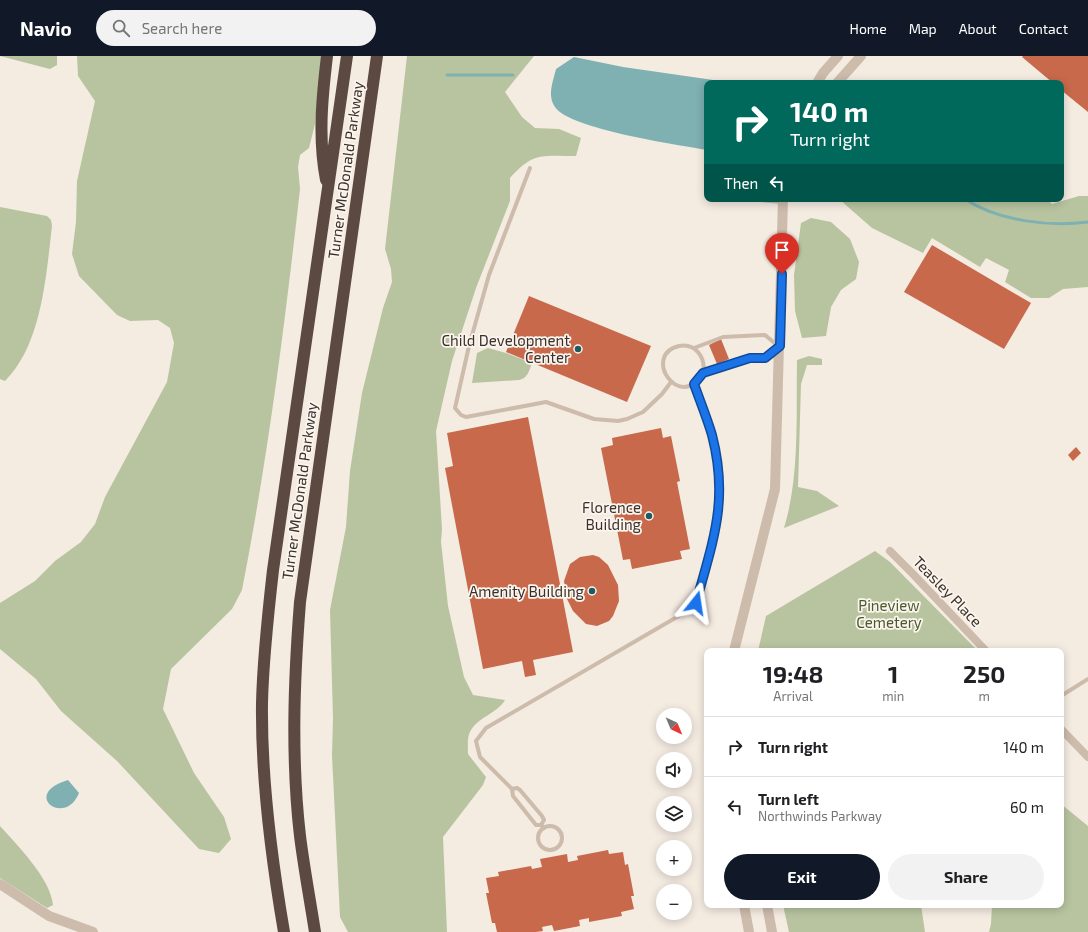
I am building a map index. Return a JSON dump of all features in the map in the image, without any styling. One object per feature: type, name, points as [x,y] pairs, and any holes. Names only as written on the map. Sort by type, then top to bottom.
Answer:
[{"type":"highway","points":[[327,56],[321,124],[321,149],[328,192]]},
{"type":"highway","name":"Turner McDonald Parkway","points":[[284,932],[270,843],[266,796],[262,703],[266,638],[273,570],[347,56]]},
{"type":"highway","name":"Turner McDonald Parkway","points":[[315,932],[300,835],[298,806],[293,708],[296,652],[300,602],[377,56]]},
{"type":"street","points":[[819,80],[838,56]]},
{"type":"street","points":[[840,80],[861,56]]},
{"type":"street","points":[[735,648],[775,489],[784,202]]},
{"type":"street","name":"Teasley Place","points":[[890,551],[912,572],[983,648]]},
{"type":"street","points":[[1064,732],[1088,757]]},
{"type":"street","points":[[0,884],[24,901],[78,932]]},
{"type":"street","points":[[745,908],[749,932]]},
{"type":"street","points":[[768,908],[772,932]]},
{"type":"street","points":[[56,919],[92,932]]},
{"type":"lane","points":[[530,168],[489,275],[469,346],[455,408],[457,412],[466,417],[546,402],[594,419],[618,421],[643,412],[662,394],[671,382]]},
{"type":"lane","points":[[765,335],[780,346],[765,358],[750,358],[703,373],[694,384],[680,386],[671,382],[664,374],[663,368],[666,355],[676,347],[683,346],[694,348],[723,337],[765,335]]},
{"type":"lane","points":[[694,348],[703,359],[703,373]]},
{"type":"lane","points":[[512,789],[517,788],[520,790],[544,820],[543,826],[538,836],[539,844],[545,850],[554,850],[557,848],[561,841],[560,832],[554,827],[543,826],[536,825],[512,796],[512,789],[480,757],[476,741],[481,732],[689,610],[696,603],[716,531],[720,497],[719,471],[714,445],[694,384]]},
{"type":"lane","points":[[1064,694],[1088,679]]},
{"type":"green space","points":[[0,56],[57,56],[57,65],[50,69]]},
{"type":"green space","points":[[77,56],[322,56],[315,124],[309,148],[300,155],[298,167],[300,189],[282,340],[260,490],[242,590],[232,609],[171,669],[163,709],[194,773],[224,817],[231,839],[219,853],[199,849],[117,761],[61,711],[36,679],[0,649],[0,603],[35,581],[55,561],[81,542],[95,524],[105,497],[167,382],[174,343],[170,328],[158,320],[130,321],[117,315],[79,276],[72,254],[76,222],[77,181],[95,101],[78,76]]},
{"type":"green space","points":[[407,56],[534,56],[505,92],[522,117],[535,128],[559,129],[581,138],[576,156],[547,156],[532,159],[518,169],[510,178],[510,201],[476,288],[452,361],[436,431],[442,529],[441,542],[448,606],[464,677],[473,695],[505,700],[497,709],[477,723],[469,734],[468,754],[486,777],[483,785],[443,837],[447,932],[348,932],[340,917],[332,755],[333,718],[330,610],[346,527],[350,471],[362,393],[383,308],[392,282],[391,269],[385,249]]},
{"type":"green space","points":[[1079,196],[1088,196],[1088,287],[1063,289],[1049,298],[1031,298],[1005,282],[1009,270],[986,258],[980,267],[932,238],[923,253],[872,228],[842,202],[1050,202],[1052,204],[1064,202],[1064,200]]},
{"type":"green space","points":[[0,207],[47,216],[51,220],[52,226],[44,287],[35,329],[17,366],[5,381],[0,379]]},
{"type":"green space","points":[[811,218],[831,222],[850,239],[859,262],[856,279],[841,290],[831,307],[826,336],[802,338],[795,311],[794,275],[801,223]]},
{"type":"green space","points":[[488,348],[532,363],[528,374],[519,380],[472,383],[477,353]]},
{"type":"green space","points":[[809,356],[822,359],[822,365],[807,365],[801,384],[798,487],[817,491],[839,506],[784,528],[793,488],[795,466],[797,424],[797,360]]},
{"type":"green space","name":"Pineview Cemetery","points":[[875,551],[890,562],[975,648],[759,648],[766,616]]},
{"type":"green space","points":[[1064,806],[1088,826],[1088,932],[989,932],[992,908],[1064,908]]},
{"type":"green space","points":[[0,826],[24,852],[40,874],[51,895],[53,905],[47,908],[0,878]]},
{"type":"green space","points":[[784,908],[921,908],[925,932],[789,932]]},
{"type":"water","points":[[574,57],[623,67],[713,80],[704,80],[704,149],[626,135],[602,129],[564,115],[555,107],[551,98],[551,88],[556,69]]},
{"type":"water","points":[[68,780],[79,793],[73,803],[65,808],[57,808],[50,805],[47,799],[48,793],[54,786]]},
{"type":"building","points":[[1088,56],[1088,112],[1064,92],[1064,80],[1049,80],[1022,57]]},
{"type":"building","points":[[932,245],[1031,303],[1004,349],[904,292]]},
{"type":"building","name":"Child Development Center","points":[[529,296],[651,346],[627,402],[506,352]]},
{"type":"building","points":[[721,339],[729,359],[717,364],[709,345]]},
{"type":"building","points":[[528,417],[573,652],[533,660],[536,675],[525,677],[522,661],[483,669],[445,468],[453,466],[447,433]]},
{"type":"building","name":"Florence Building","points":[[661,428],[663,438],[671,436],[680,481],[677,482],[690,549],[680,551],[682,559],[632,569],[630,559],[623,560],[601,448],[613,445],[612,438]]},
{"type":"building","points":[[1076,447],[1081,453],[1073,461],[1068,455]]},
{"type":"building","name":"Amenity Building","points":[[593,555],[599,557],[608,565],[618,585],[619,601],[613,616],[609,621],[597,626],[586,624],[573,611],[567,599],[564,581],[570,564],[580,557]]},
{"type":"building","points":[[608,850],[609,854],[623,852],[625,865],[628,864],[634,896],[631,896],[634,909],[621,912],[622,916],[589,922],[589,918],[579,920],[580,926],[554,931],[552,925],[542,927],[543,931],[536,932],[497,932],[495,923],[492,923],[486,893],[489,893],[486,878],[499,876],[498,872],[531,866],[532,869],[542,867],[540,859],[567,854],[568,862],[578,860],[577,856]]},
{"type":"waterway","points":[[447,75],[513,75]]},
{"type":"waterway","points":[[970,202],[993,213],[1024,221],[1057,224],[1088,222]]},
{"type":"place","name":"Child Development Center","points":[[578,349]]},
{"type":"place","name":"Florence Building","points":[[649,516]]},
{"type":"place","name":"Amenity Building","points":[[592,591]]},
{"type":"route","points":[[696,603],[716,531],[720,497],[719,471],[716,450],[712,434],[694,384],[703,373],[750,358],[765,358],[780,346],[782,274]]}]
